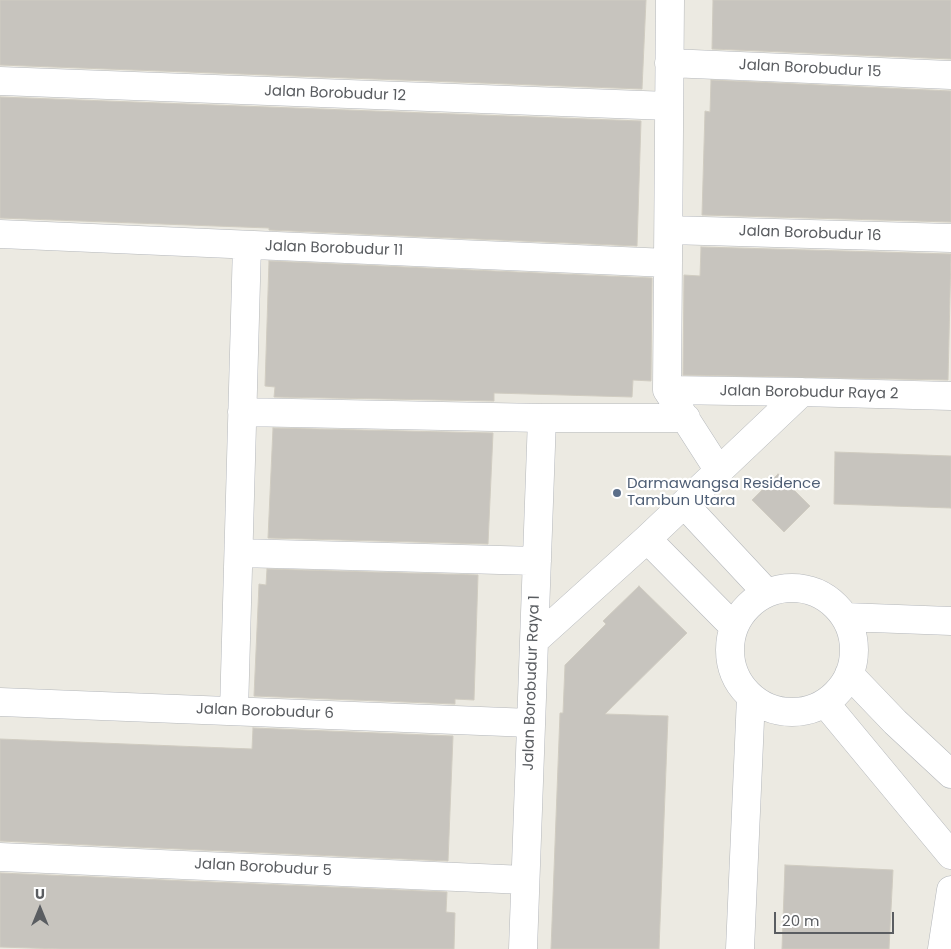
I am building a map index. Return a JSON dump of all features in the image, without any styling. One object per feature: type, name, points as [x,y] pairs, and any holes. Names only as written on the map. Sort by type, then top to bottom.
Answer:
[{"type":"street","points":[[670,0],[667,390],[719,472]]},
{"type":"street","name":"Jalan Borobudur 15","points":[[669,63],[951,75]]},
{"type":"street","name":"Jalan Borobudur 12","points":[[0,81],[669,106]]},
{"type":"street","name":"Jalan Borobudur 16","points":[[669,230],[951,238]]},
{"type":"street","name":"Jalan Borobudur 11","points":[[0,234],[668,263]]},
{"type":"street","points":[[234,711],[247,245]]},
{"type":"street","name":"Jalan Borobudur Raya 2","points":[[667,390],[951,396]]},
{"type":"street","points":[[534,640],[647,540],[802,392]]},
{"type":"street","points":[[242,412],[542,418],[686,418]]},
{"type":"street","name":"Jalan Borobudur Raya 1","points":[[523,949],[542,418]]},
{"type":"street","points":[[684,504],[767,593]]},
{"type":"street","points":[[647,540],[734,627]]},
{"type":"street","points":[[239,553],[536,561]]},
{"type":"street","points":[[784,589],[802,589],[819,594],[833,604],[845,617],[852,635],[854,654],[849,674],[839,690],[825,703],[806,710],[787,712],[768,707],[751,697],[739,683],[731,665],[730,646],[734,627],[742,613],[753,602],[767,593],[784,589]]},
{"type":"street","points":[[845,617],[951,621]]},
{"type":"street","points":[[849,674],[930,756],[951,774]]},
{"type":"street","points":[[740,949],[751,697]]},
{"type":"street","name":"Jalan Borobudur 6","points":[[0,702],[531,723]]},
{"type":"street","points":[[825,703],[951,855]]},
{"type":"street","name":"Jalan Borobudur 5","points":[[0,857],[525,880]]},
{"type":"street","points":[[942,949],[951,890]]},
{"type":"building","points":[[0,0],[646,0],[642,89],[0,65]]},
{"type":"building","points":[[713,0],[951,0],[951,59],[712,49]]},
{"type":"building","points":[[711,80],[951,91],[951,222],[702,215],[705,111],[710,112]]},
{"type":"building","points":[[0,97],[641,121],[637,246],[269,230],[269,228],[0,218]]},
{"type":"building","points":[[701,247],[951,254],[948,380],[683,375],[684,275],[700,276]]},
{"type":"building","points":[[269,261],[652,278],[651,381],[633,380],[632,397],[494,393],[494,401],[274,397],[275,387],[265,386]]},
{"type":"building","points":[[273,428],[493,433],[488,544],[268,538]]},
{"type":"building","points":[[835,452],[951,456],[951,508],[834,504]]},
{"type":"building","points":[[778,474],[810,506],[784,532],[752,500]]},
{"type":"building","points":[[267,569],[478,575],[474,700],[455,699],[455,704],[254,696],[259,584],[266,585]]},
{"type":"building","points":[[639,586],[687,633],[605,714],[668,716],[659,949],[551,949],[560,713],[563,713],[565,665],[606,624],[603,621]]},
{"type":"building","points":[[253,728],[453,736],[448,861],[0,841],[0,739],[252,749]]},
{"type":"building","points":[[785,865],[893,870],[889,949],[782,949]]},
{"type":"building","points":[[0,873],[447,892],[446,912],[455,913],[454,949],[61,949],[0,947]]},
{"type":"place","name":"Darmawangsa Residence Tambun Utara","points":[[617,493]]}]
